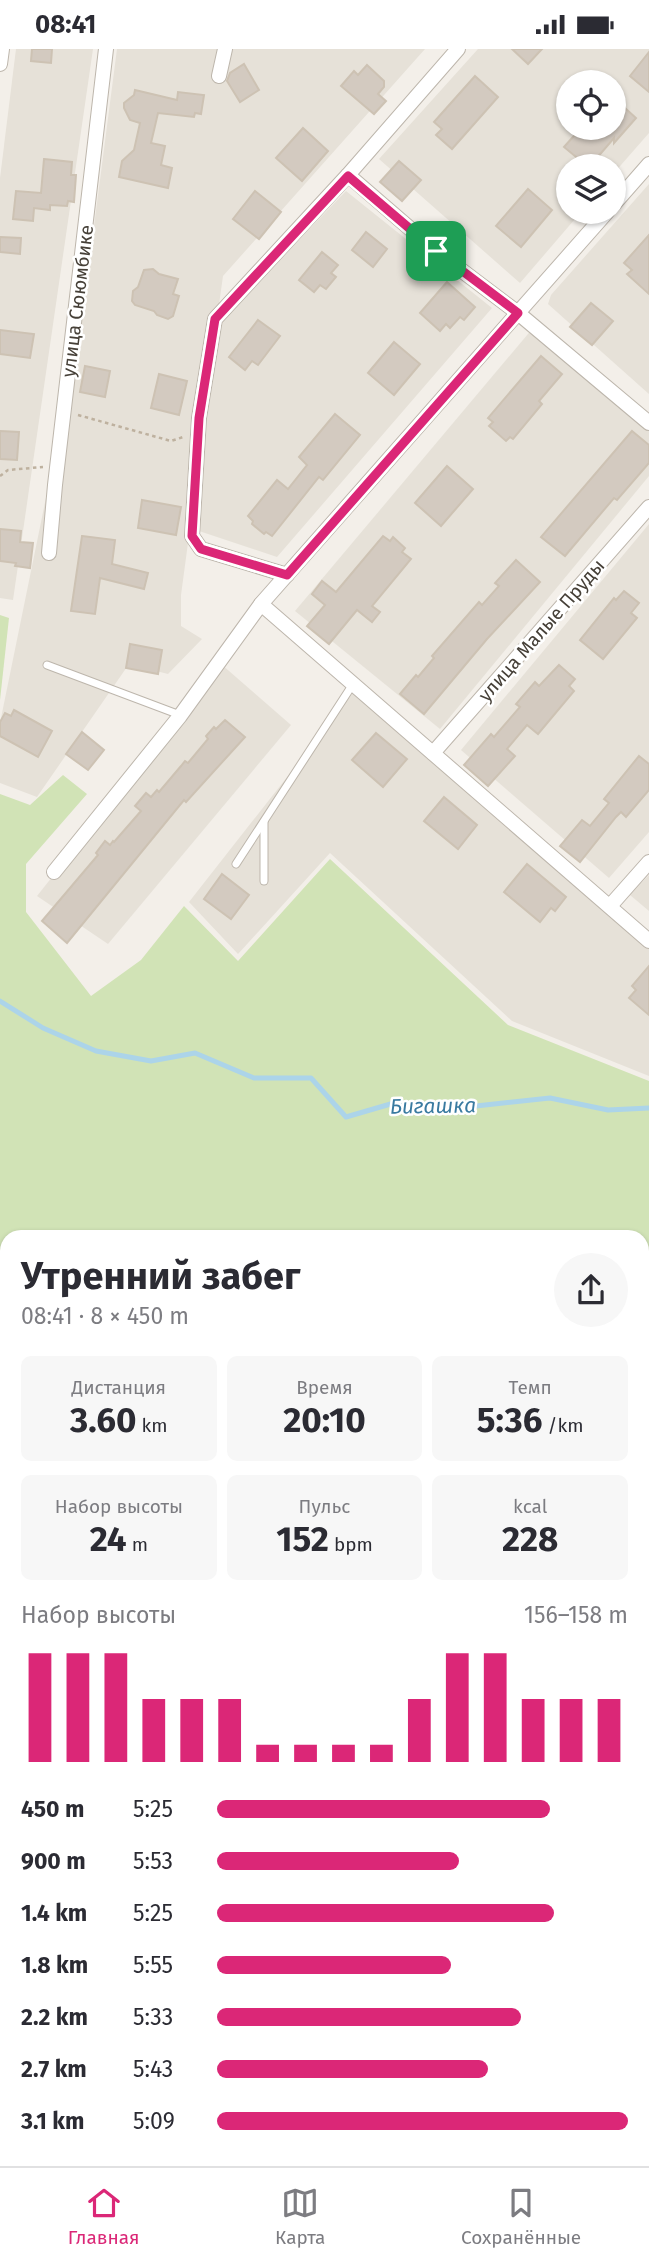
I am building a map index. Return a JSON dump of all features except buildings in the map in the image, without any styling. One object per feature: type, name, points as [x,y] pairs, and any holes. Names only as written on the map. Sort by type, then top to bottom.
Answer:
[{"type":"street","points":[[0,64],[2,49]]},
{"type":"street","name":"улица Сююмбике","points":[[49,553],[106,49]]},
{"type":"street","points":[[219,76],[225,49]]},
{"type":"street","points":[[287,575],[201,549],[192,536],[199,418],[215,319],[348,176],[458,49]]},
{"type":"street","points":[[626,190],[649,164]]},
{"type":"street","points":[[348,176],[436,251],[518,313],[649,422]]},
{"type":"street","points":[[54,872],[180,716],[261,604],[596,224]]},
{"type":"street","name":"улица Малые Пруды","points":[[433,753],[649,507]]},
{"type":"street","points":[[261,604],[649,941]]},
{"type":"street","points":[[610,906],[649,862]]},
{"type":"lane","points":[[47,665],[180,716]]},
{"type":"lane","points":[[236,864],[353,684]]},
{"type":"lane","points":[[264,821],[264,881]]},
{"type":"path","points":[[64,412],[171,441],[193,434],[199,418]]},
{"type":"path","points":[[0,476],[8,470],[45,467],[58,459]]},
{"type":"shaded area","points":[[16,49],[93,49],[13,600],[0,598],[0,178]]},
{"type":"shaded area","points":[[117,49],[425,49],[223,276],[216,326],[346,191],[492,308],[277,557],[190,528],[181,595],[181,626],[202,639],[168,674],[129,664],[37,797],[0,783],[0,723],[81,326]]},
{"type":"shaded area","points":[[478,49],[649,49],[649,133],[626,159],[626,154],[556,154],[556,224],[571,224],[520,283],[379,159]]},
{"type":"shaded area","points":[[649,184],[649,394],[548,304],[551,295],[614,224],[626,224],[626,210]]},
{"type":"shaded area","points":[[533,328],[649,424],[649,476],[440,729],[295,611]]},
{"type":"shaded area","points":[[649,524],[649,832],[609,878],[461,750]]},
{"type":"shaded area","points":[[221,664],[291,725],[108,944],[37,896]]},
{"type":"shaded area","points":[[353,693],[649,945],[649,1076],[512,1021],[330,853],[238,954],[189,902]]},
{"type":"shaded area","points":[[649,875],[649,911],[630,895]]},
{"type":"green space","points":[[0,615],[9,618],[0,700]]},
{"type":"green space","points":[[63,775],[87,794],[26,864],[26,912],[91,996],[141,960],[184,906],[238,961],[330,859],[508,1025],[649,1081],[649,1230],[0,1230],[0,794],[30,805]]},
{"type":"waterway","name":"Бигашка","points":[[0,1001],[43,1028],[96,1051],[151,1061],[195,1053],[254,1078],[311,1078],[346,1117],[394,1103],[476,1106],[550,1098],[608,1110],[649,1108]]},
{"type":"route","points":[[348,176],[436,251],[518,313],[287,575],[201,549],[192,536],[193,505],[199,418],[215,319],[348,176]]}]
